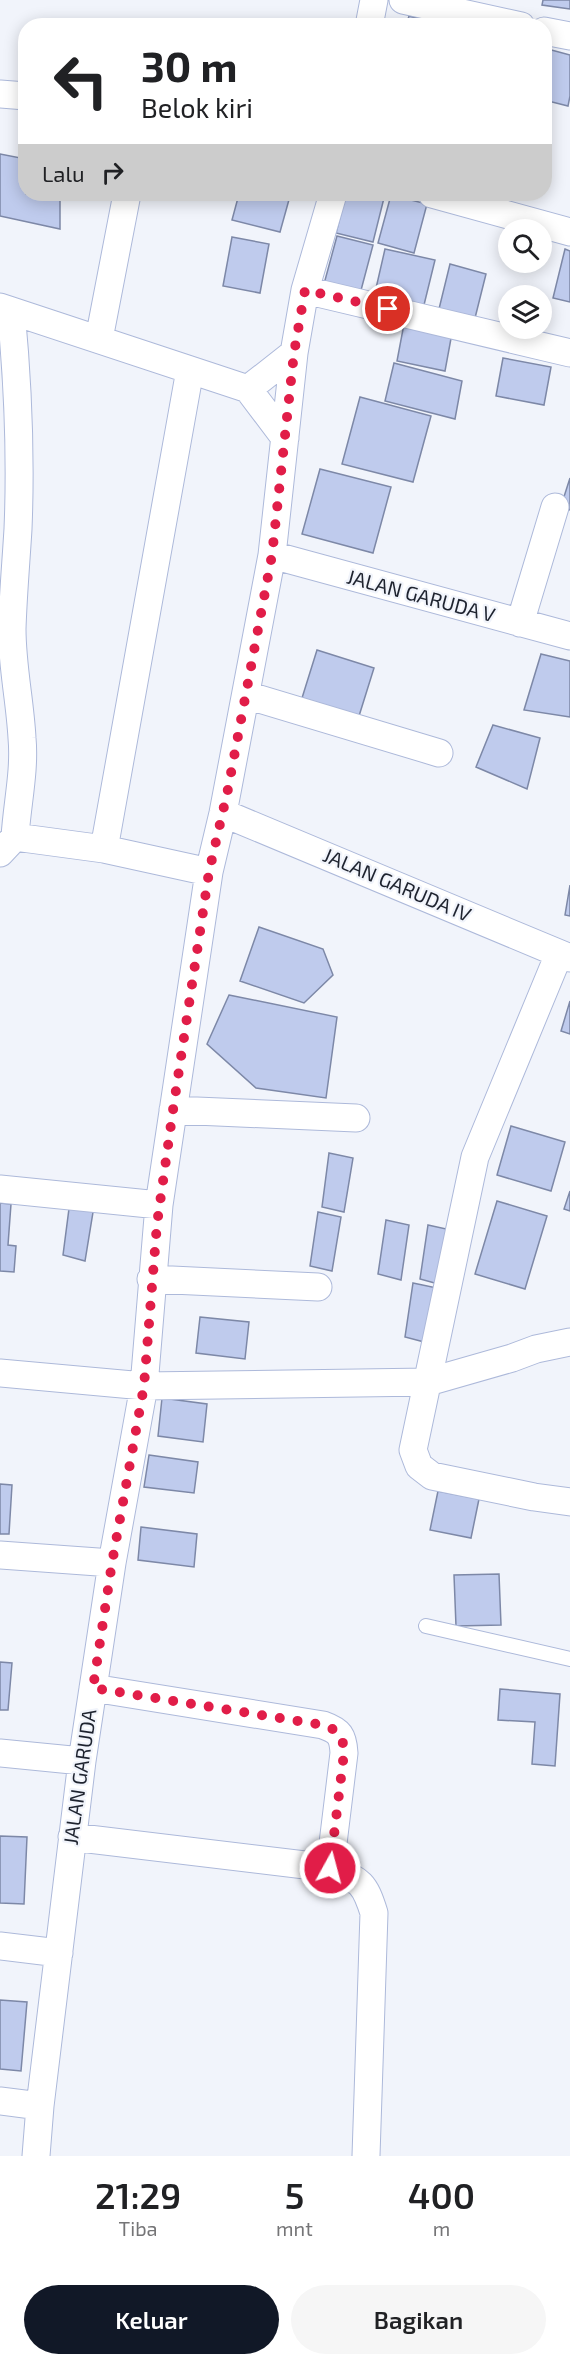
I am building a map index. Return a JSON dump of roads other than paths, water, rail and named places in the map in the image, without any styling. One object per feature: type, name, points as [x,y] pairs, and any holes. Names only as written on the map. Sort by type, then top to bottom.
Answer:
[{"type":"street","points":[[371,18],[374,0]]},
{"type":"street","points":[[403,0],[484,18]]},
{"type":"street","points":[[552,33],[570,36]]},
{"type":"street","points":[[0,94],[18,95]]},
{"type":"street","points":[[99,339],[126,201]]},
{"type":"street","name":"JALAN GARUDA","points":[[36,2156],[40,2106],[82,1761],[112,1563],[144,1386],[151,1279],[173,1110],[209,872],[223,813],[272,555],[294,353],[305,290],[331,201]]},
{"type":"street","points":[[457,201],[570,232]]},
{"type":"street","points":[[305,290],[570,352]]},
{"type":"street","points":[[209,872],[104,849],[8,845],[22,770],[22,737],[6,630],[18,529],[18,390],[6,309],[248,389],[285,438]]},
{"type":"street","points":[[248,389],[294,353]]},
{"type":"street","points":[[104,849],[190,370]]},
{"type":"street","points":[[520,623],[555,507]]},
{"type":"street","name":"JALAN GARUDA V","points":[[272,555],[570,636]]},
{"type":"street","points":[[246,695],[439,753]]},
{"type":"street","name":"JALAN GARUDA IV","points":[[223,813],[565,956]]},
{"type":"street","points":[[565,956],[475,1157],[413,1450],[418,1466],[432,1476],[570,1502]]},
{"type":"street","points":[[173,1110],[356,1118]]},
{"type":"street","points":[[0,1189],[159,1205]]},
{"type":"street","points":[[151,1279],[318,1287]]},
{"type":"street","points":[[0,1372],[144,1386],[428,1382],[536,1349],[570,1342]]},
{"type":"street","points":[[0,1555],[112,1563]]},
{"type":"street","points":[[93,1688],[323,1725],[338,1730],[343,1739],[344,1753],[330,1868]]},
{"type":"street","points":[[0,1753],[82,1761]]},
{"type":"street","points":[[72,1837],[330,1868],[357,1879],[367,1892],[374,1912],[366,2156]]},
{"type":"street","points":[[0,1946],[59,1953]]},
{"type":"street","points":[[0,2101],[40,2106]]},
{"type":"lane","points":[[426,1626],[570,1659]]}]
